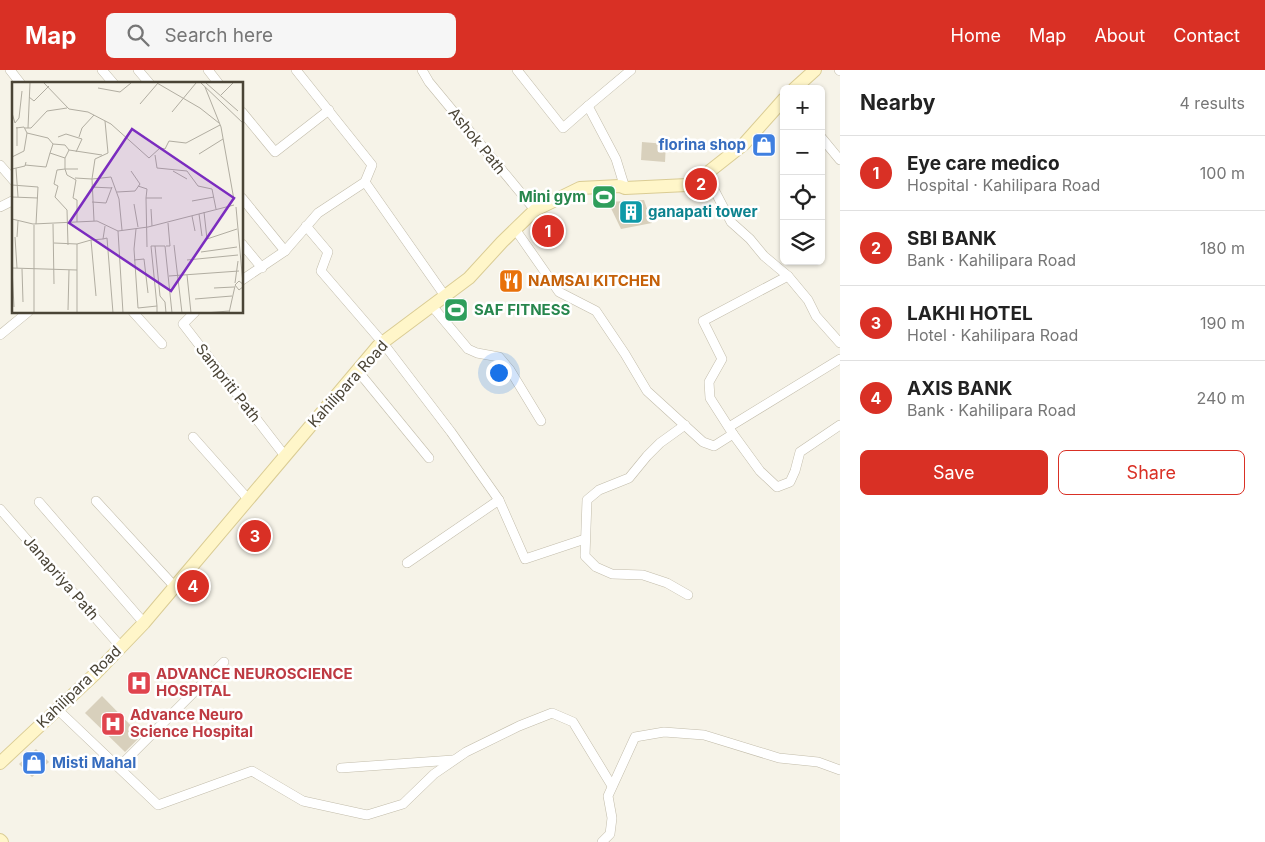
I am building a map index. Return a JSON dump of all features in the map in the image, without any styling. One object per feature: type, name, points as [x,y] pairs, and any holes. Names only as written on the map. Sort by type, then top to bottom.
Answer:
[{"type":"main road","points":[[798,85],[815,70]]},
{"type":"main road","name":"Kahilipara Road","points":[[0,762],[144,623],[383,343],[469,278],[534,210],[580,188],[687,185],[706,174],[744,144],[780,104]]},
{"type":"street","points":[[10,70],[19,82]]},
{"type":"street","points":[[102,70],[112,82]]},
{"type":"street","points":[[138,70],[148,82]]},
{"type":"street","points":[[208,70],[217,82]]},
{"type":"street","points":[[244,279],[285,251],[318,213],[366,182],[372,165],[296,70]]},
{"type":"street","name":"Ashok Path","points":[[422,70],[429,82],[534,210]]},
{"type":"street","points":[[517,70],[562,128],[631,70]]},
{"type":"street","points":[[588,106],[616,159],[625,188]]},
{"type":"street","points":[[244,114],[276,152],[329,110]]},
{"type":"street","points":[[825,142],[840,160]]},
{"type":"street","points":[[0,165],[12,179]]},
{"type":"street","points":[[706,174],[730,222],[750,239],[764,256],[788,276],[808,300],[816,316],[840,343]]},
{"type":"street","points":[[366,182],[445,296]]},
{"type":"street","points":[[244,200],[285,251]]},
{"type":"street","points":[[0,207],[12,201]]},
{"type":"street","points":[[306,226],[328,252],[321,270],[383,343],[451,432],[499,500],[525,559],[585,539]]},
{"type":"street","points":[[515,229],[559,292],[596,311],[647,391],[703,442],[714,446],[731,430],[840,359]]},
{"type":"street","points":[[244,246],[262,268]]},
{"type":"street","points":[[788,276],[703,320],[722,359],[710,382],[710,398],[760,470],[778,487],[790,482],[800,452],[840,425]]},
{"type":"street","points":[[432,306],[468,349],[477,353],[499,357],[510,370],[541,421]]},
{"type":"street","points":[[0,334],[25,314]]},
{"type":"street","points":[[135,314],[162,344]]},
{"type":"street","name":"Sampriti Path","points":[[193,314],[182,324],[285,456]]},
{"type":"street","points":[[358,370],[429,458]]},
{"type":"street","points":[[686,425],[660,443],[629,478],[599,490],[587,500],[585,556],[596,567],[612,574],[644,575],[667,583],[688,595]]},
{"type":"street","points":[[193,437],[248,499]]},
{"type":"street","points":[[407,563],[499,500]]},
{"type":"street","points":[[96,501],[175,586]]},
{"type":"street","points":[[39,502],[144,623]]},
{"type":"street","name":"Janapriya Path","points":[[0,509],[121,646]]},
{"type":"street","points":[[119,767],[224,662]]},
{"type":"street","points":[[57,709],[158,805],[252,771],[303,801],[367,815],[403,804],[434,774],[466,752],[519,726],[552,713],[573,722],[612,786]]},
{"type":"street","points":[[602,842],[610,834],[612,818],[608,796],[634,737],[664,732],[704,735],[779,758],[818,762],[840,770]]},
{"type":"street","points":[[341,768],[455,760]]},
{"type":"building","points":[[642,142],[666,144],[665,162],[641,160]]},
{"type":"building","name":"ganapati tower","points":[[644,200],[652,223],[621,229],[608,202]]},
{"type":"building","name":"Advance Neuro Science Hospital","points":[[102,696],[141,736],[125,752],[85,713]]},
{"type":"building","name":"Misti Mahal","points":[[36,749],[49,762],[32,777],[19,764]]},
{"type":"place","name":"florina shop","points":[[764,145]]},
{"type":"place","name":"SBI BANK","points":[[701,184]]},
{"type":"place","name":"Mini gym","points":[[604,197]]},
{"type":"place","name":"ganapati tower","points":[[631,212]]},
{"type":"place","name":"Eye care medico","points":[[548,231]]},
{"type":"place","name":"NAMSAI KITCHEN","points":[[511,281]]},
{"type":"place","name":"SAF FITNESS","points":[[456,310]]},
{"type":"place","name":"LAKHI HOTEL","points":[[255,536]]},
{"type":"place","name":"AXIS BANK","points":[[193,586]]},
{"type":"place","name":"ADVANCE NEUROSCIENCE HOSPITAL","points":[[139,683]]},
{"type":"place","name":"Advance Neuro Science Hospital","points":[[113,724]]},
{"type":"place","name":"Misti Mahal","points":[[34,763]]}]
